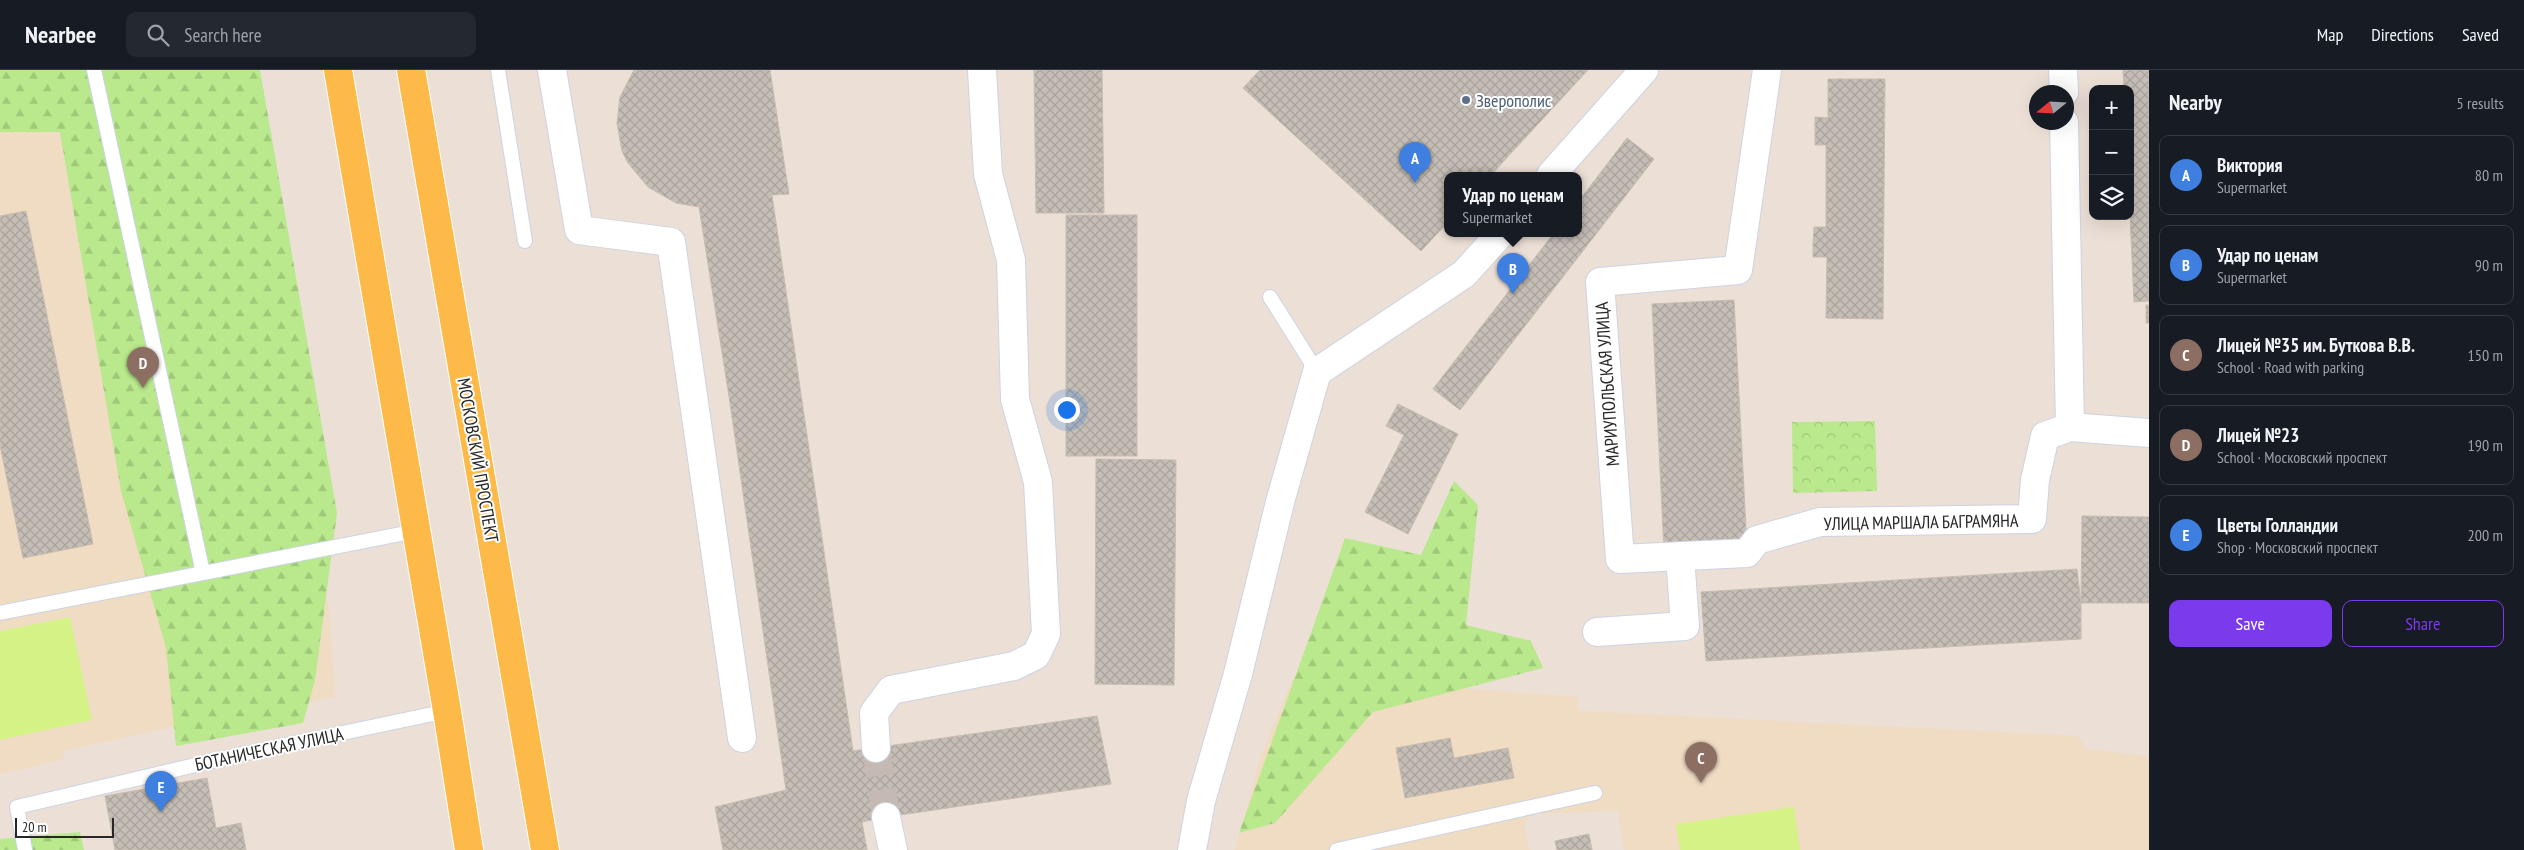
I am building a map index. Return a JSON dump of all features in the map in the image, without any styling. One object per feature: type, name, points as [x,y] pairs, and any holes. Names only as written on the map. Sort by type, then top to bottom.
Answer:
[{"type":"main road","points":[[338,70],[469,850]]},
{"type":"main road","name":"МОСКОВСКИЙ ПРОСПЕКТ","points":[[411,70],[545,850]]},
{"type":"street","points":[[552,70],[579,230],[671,242],[742,738]]},
{"type":"street","points":[[876,748],[874,712],[891,690],[1014,666],[1036,655],[1046,634],[1038,482],[1015,399],[1011,260],[988,174],[982,70]]},
{"type":"street","points":[[1554,172],[1644,70]]},
{"type":"street","name":"МАРИУПОЛЬСКАЯ УЛИЦА","points":[[1618,526],[1600,282],[1738,270],[1767,70]]},
{"type":"street","points":[[2063,70],[2064,85]]},
{"type":"street","points":[[2064,130],[2070,427],[2149,433]]},
{"type":"street","points":[[1192,850],[1201,800],[1238,674],[1280,502],[1317,372],[1464,274],[1497,237]]},
{"type":"street","name":"УЛИЦА МАРШАЛА БАГРАМЯНА","points":[[1618,526],[1620,559],[1747,553],[1756,540],[1820,522],[2032,519],[2035,480],[2045,436],[2070,427]]},
{"type":"street","points":[[1597,632],[1685,626],[1680,556]]},
{"type":"street","points":[[886,816],[893,850]]},
{"type":"lane","points":[[94,70],[203,573]]},
{"type":"lane","points":[[498,70],[525,241]]},
{"type":"lane","points":[[1270,297],[1317,372]]},
{"type":"lane","points":[[0,613],[416,531]]},
{"type":"lane","name":"БОТАНИЧЕСКАЯ УЛИЦА","points":[[25,850],[17,808],[238,755],[447,711]]},
{"type":"lane","points":[[1337,850],[1596,793]]},
{"type":"shaded area","points":[[0,70],[238,70],[301,468],[329,609],[335,697],[183,725],[62,751],[64,759],[0,774],[0,740],[92,720],[70,617],[0,631]]},
{"type":"shaded area","points":[[1292,680],[1365,681],[1577,697],[1579,711],[2077,736],[2087,749],[2149,756],[2149,850],[1624,850],[1618,811],[1529,814],[1524,827],[1530,850],[1235,850],[1261,755]]},
{"type":"green space","points":[[0,70],[260,70],[337,513],[315,680],[303,723],[176,746],[166,648],[121,491],[60,132],[0,132]]},
{"type":"green space","points":[[1875,421],[1877,491],[1793,493],[1792,422]]},
{"type":"green space","points":[[1454,481],[1478,505],[1466,625],[1531,641],[1543,668],[1373,712],[1275,823],[1239,833],[1345,538],[1421,555]]},
{"type":"green space","points":[[70,617],[92,720],[0,740],[0,631]]},
{"type":"green space","points":[[1794,807],[1800,850],[1680,850],[1676,824]]},
{"type":"green space","points":[[80,832],[84,850],[0,850],[0,839]]},
{"type":"building","points":[[634,70],[770,70],[789,194],[772,195],[853,751],[1097,716],[1111,784],[862,822],[867,850],[723,850],[715,807],[786,790],[730,403],[699,207],[676,203],[648,187],[628,163],[622,151],[617,123],[620,97]]},
{"type":"building","points":[[1034,70],[1102,70],[1104,213],[1036,213]]},
{"type":"building","points":[[1260,70],[1588,70],[1494,172],[1444,172],[1444,226],[1421,251],[1243,88]]},
{"type":"building","points":[[2123,70],[2149,70],[2149,301],[2134,302],[2130,220],[2134,220],[2134,85],[2124,85]]},
{"type":"building","points":[[1828,79],[1885,79],[1883,319],[1826,318],[1827,257],[1813,257],[1813,243],[1814,227],[1826,227],[1826,145],[1815,145],[1815,117],[1828,118]]},
{"type":"building","points":[[1627,138],[1654,159],[1460,410],[1433,389],[1551,237],[1582,237],[1582,197]]},
{"type":"building","points":[[26,211],[93,544],[23,558],[0,445],[0,216]]},
{"type":"building","points":[[1066,215],[1137,215],[1137,456],[1066,456]]},
{"type":"building","points":[[1734,300],[1747,547],[1664,551],[1652,304]]},
{"type":"building","points":[[2146,305],[2149,305],[2149,323],[2146,323]]},
{"type":"building","points":[[1398,404],[1458,434],[1408,534],[1365,512],[1404,435],[1386,426]]},
{"type":"building","points":[[1096,459],[1176,460],[1174,685],[1095,684]]},
{"type":"building","points":[[2082,516],[2149,517],[2149,603],[2081,603]]},
{"type":"building","points":[[2077,569],[2081,603],[2081,639],[1706,661],[1701,592]]},
{"type":"building","points":[[1450,738],[1454,758],[1508,748],[1514,778],[1405,798],[1396,748]]},
{"type":"building","points":[[207,778],[216,828],[241,823],[246,850],[115,850],[105,796]]},
{"type":"building","points":[[1589,834],[1592,850],[1557,850],[1555,841]]},
{"type":"tunnel","points":[[876,748],[886,817]]},
{"type":"place","name":"Зверополис","points":[[1466,100]]},
{"type":"place","name":"Виктория","points":[[1415,183]]},
{"type":"place","name":"Удар по ценам","points":[[1513,294]]},
{"type":"place","name":"Лицей №23","points":[[143,388]]},
{"type":"place","name":"Лицей №35 им. Буткова В.В.","points":[[1701,783]]},
{"type":"place","name":"Цветы Голландии","points":[[161,812]]}]
